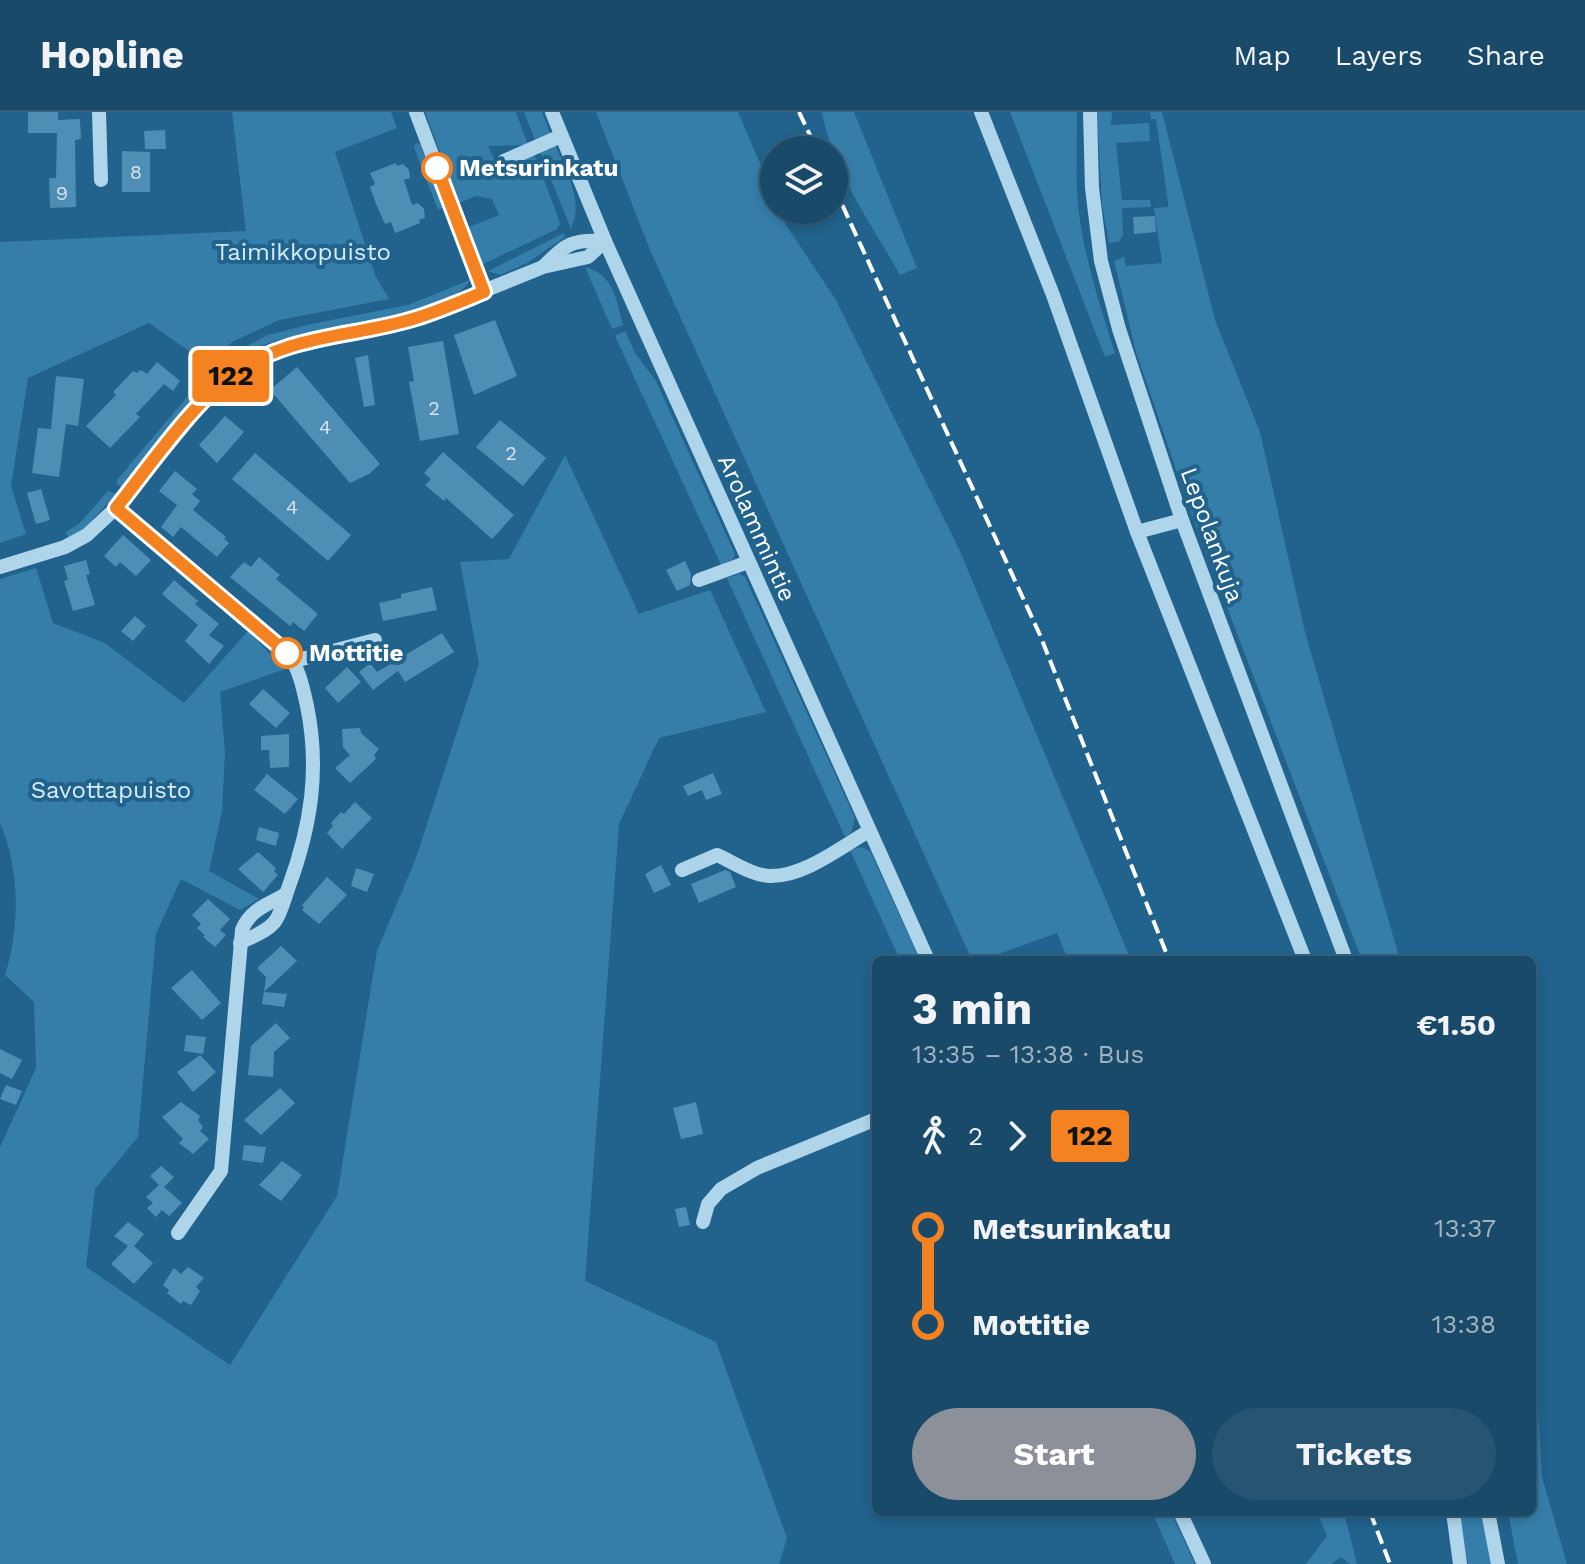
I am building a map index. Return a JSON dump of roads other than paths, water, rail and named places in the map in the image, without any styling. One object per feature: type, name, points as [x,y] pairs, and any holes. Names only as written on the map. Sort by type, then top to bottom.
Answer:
[{"type":"street","points":[[99,112],[101,180]]},
{"type":"street","points":[[416,112],[484,292]]},
{"type":"street","name":"Arolammintie","points":[[552,112],[605,241],[926,956]]},
{"type":"street","points":[[981,112],[1053,295],[1137,532],[1303,956]]},
{"type":"street","name":"Lepolankuja","points":[[1090,112],[1092,188],[1101,261],[1119,329],[1182,520],[1345,956]]},
{"type":"street","points":[[504,161],[561,136]]},
{"type":"street","points":[[0,567],[76,542],[96,528],[207,397],[232,375],[253,363],[289,345],[417,318],[543,267],[588,257],[605,241]]},
{"type":"street","points":[[116,508],[294,661],[312,728],[314,787],[304,846],[275,922],[240,943]]},
{"type":"street","points":[[1137,532],[1182,520]]},
{"type":"street","points":[[699,580],[748,562]]},
{"type":"street","points":[[294,661],[375,640]]},
{"type":"street","points":[[682,870],[717,855],[768,876],[782,874],[807,866],[869,831]]},
{"type":"street","points":[[178,1233],[221,1171],[240,943],[247,917],[286,894]]},
{"type":"street","points":[[703,1222],[708,1204],[721,1189],[757,1168],[872,1121]]},
{"type":"street","points":[[1182,1516],[1204,1564]]},
{"type":"street","points":[[1454,1516],[1460,1564]]},
{"type":"street","points":[[1489,1516],[1498,1564]]},
{"type":"railway","points":[[799,112],[810,136]]},
{"type":"railway","points":[[848,217],[1040,635],[1167,956]]},
{"type":"railway","points":[[1372,1516],[1390,1564]]},
{"type":"place","name":"Metsurinkatu","points":[[437,168]]},
{"type":"place","name":"Mottitie","points":[[287,653]]},
{"type":"park label","name":"Taimikkopuisto","points":[[303,252]]},
{"type":"park label","name":"Savottapuisto","points":[[111,790]]}]
